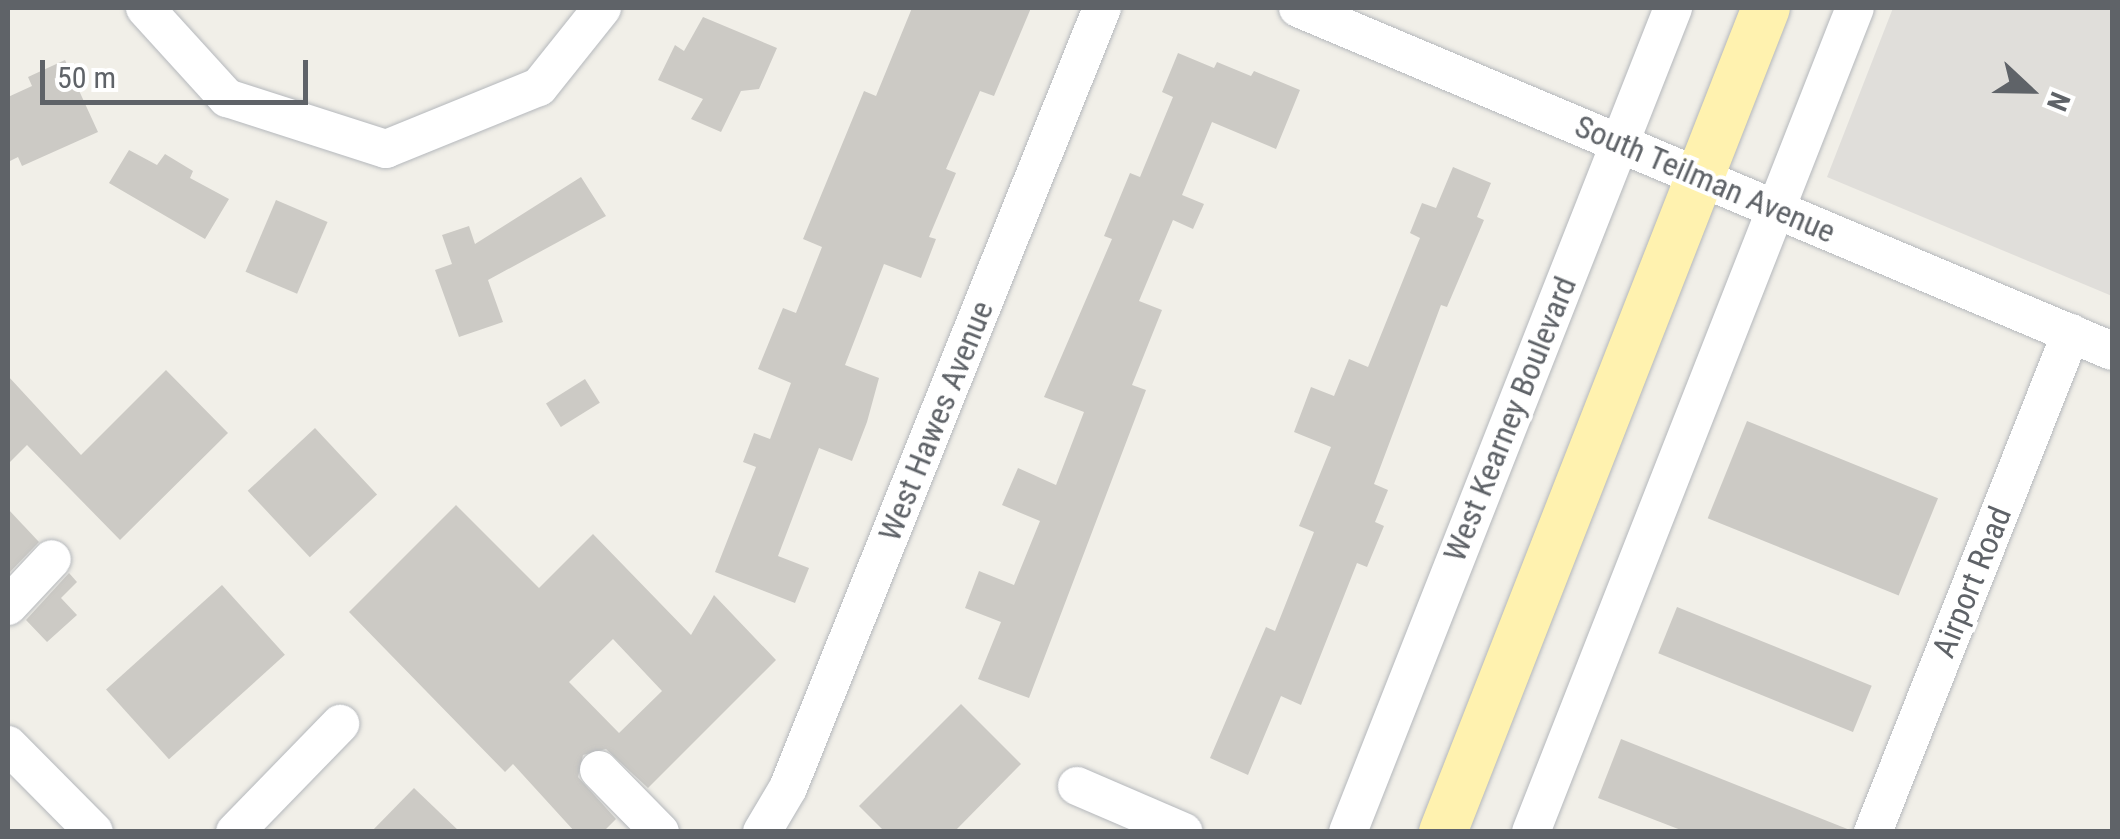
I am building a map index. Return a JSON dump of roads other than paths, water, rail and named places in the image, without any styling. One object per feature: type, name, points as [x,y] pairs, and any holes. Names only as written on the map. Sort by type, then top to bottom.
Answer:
[{"type":"main road","points":[[1443,832],[1766,8]]},
{"type":"street","points":[[144,8],[227,98],[386,149],[539,87],[602,8]]},
{"type":"street","name":"West Hawes Avenue","points":[[762,832],[788,788],[1102,8]]},
{"type":"street","name":"South Teilman Avenue","points":[[1298,8],[2112,351]]},
{"type":"street","name":"West Kearney Boulevard","points":[[1348,832],[1673,8]]},
{"type":"street","points":[[1530,832],[1856,8]]},
{"type":"street","name":"Airport Road","points":[[1873,832],[2071,333]]},
{"type":"street","points":[[8,606],[52,559]]},
{"type":"street","points":[[234,832],[340,724]]},
{"type":"street","points":[[8,745],[94,832]]},
{"type":"street","points":[[599,770],[660,832]]},
{"type":"street","points":[[1077,786],[1184,832]]}]
